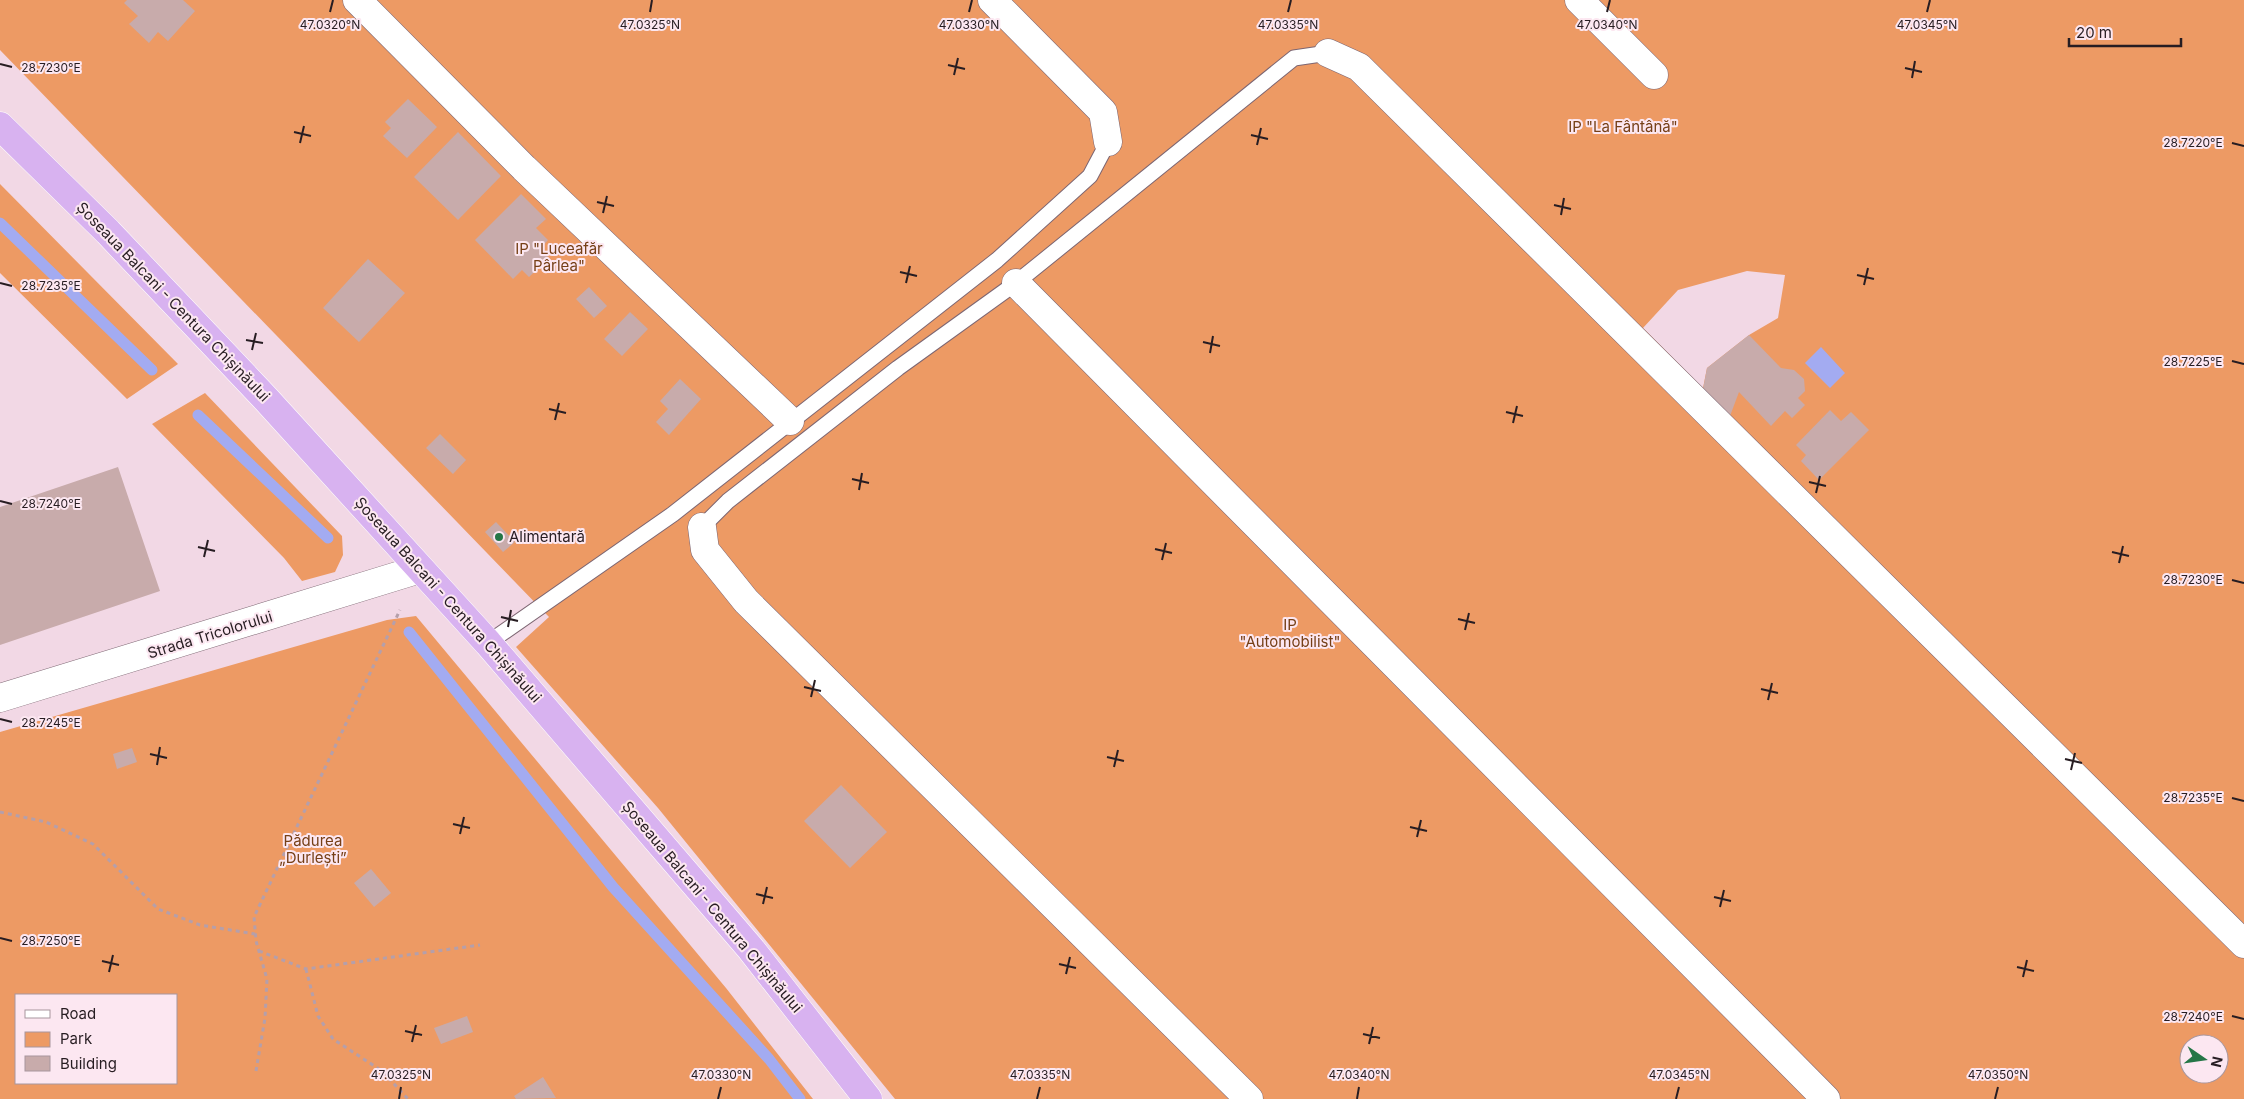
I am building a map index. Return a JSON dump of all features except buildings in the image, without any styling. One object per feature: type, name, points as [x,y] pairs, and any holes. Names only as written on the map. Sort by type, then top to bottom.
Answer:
[{"type":"highway","name":"Șoseaua Balcani - Centura Chișinăului","points":[[0,126],[108,232],[266,399],[488,643],[750,948],[868,1099]]},
{"type":"street","points":[[357,0],[524,168],[790,421]]},
{"type":"street","points":[[992,0],[1104,112],[1108,142]]},
{"type":"street","points":[[1579,0],[1654,75]]},
{"type":"street","points":[[1328,53],[1359,67],[2244,944]]},
{"type":"street","points":[[1016,283],[1826,1099]]},
{"type":"street","points":[[702,527],[706,550],[746,601],[1249,1099]]},
{"type":"street","name":"Strada Tricolorului","points":[[0,698],[420,569]]},
{"type":"lane","points":[[702,527],[728,501],[898,368],[1016,283],[1294,58],[1328,53]]},
{"type":"lane","points":[[488,643],[673,514],[997,260],[1090,176],[1108,142]]},
{"type":"path","points":[[256,1071],[265,1018],[267,979],[255,934],[254,917],[420,569]]},
{"type":"path","points":[[0,812],[46,822],[93,844],[158,909],[200,925],[255,934]]},
{"type":"path","points":[[259,950],[306,970],[480,945]]},
{"type":"path","points":[[306,970],[318,1016],[333,1039],[382,1071],[408,1099]]},
{"type":"green space","points":[[0,0],[2244,0],[2244,1099],[895,1099],[658,808],[516,647],[549,617],[0,50]],"holes":[[[1747,271],[1785,275],[1778,318],[1749,335],[1707,368],[1703,388],[1643,328],[1678,290]]]},
{"type":"green space","points":[[0,184],[178,364],[127,399],[0,273]]},
{"type":"green space","points":[[205,393],[342,536],[343,555],[335,572],[302,581],[284,558],[152,424]]},
{"type":"green space","name":"Pădurea „Durlești”","points":[[416,616],[726,988],[813,1099],[0,1099],[0,732],[387,620]]},
{"type":"water","points":[[1821,347],[1845,373],[1830,388],[1805,363]]},
{"type":"waterway","points":[[0,223],[152,370]]},
{"type":"waterway","points":[[198,415],[328,538]]},
{"type":"waterway","points":[[409,632],[613,887],[769,1059],[800,1099]]},
{"type":"place","name":"Alimentară","points":[[499,537]]},
{"type":"park label","name":"IP \"La Fântână\"","points":[[1623,127]]},
{"type":"park label","name":"IP \"Luceafăr Pârlea\"","points":[[559,258]]},
{"type":"park label","name":"IP \"Automobilist\"","points":[[1290,634]]}]
